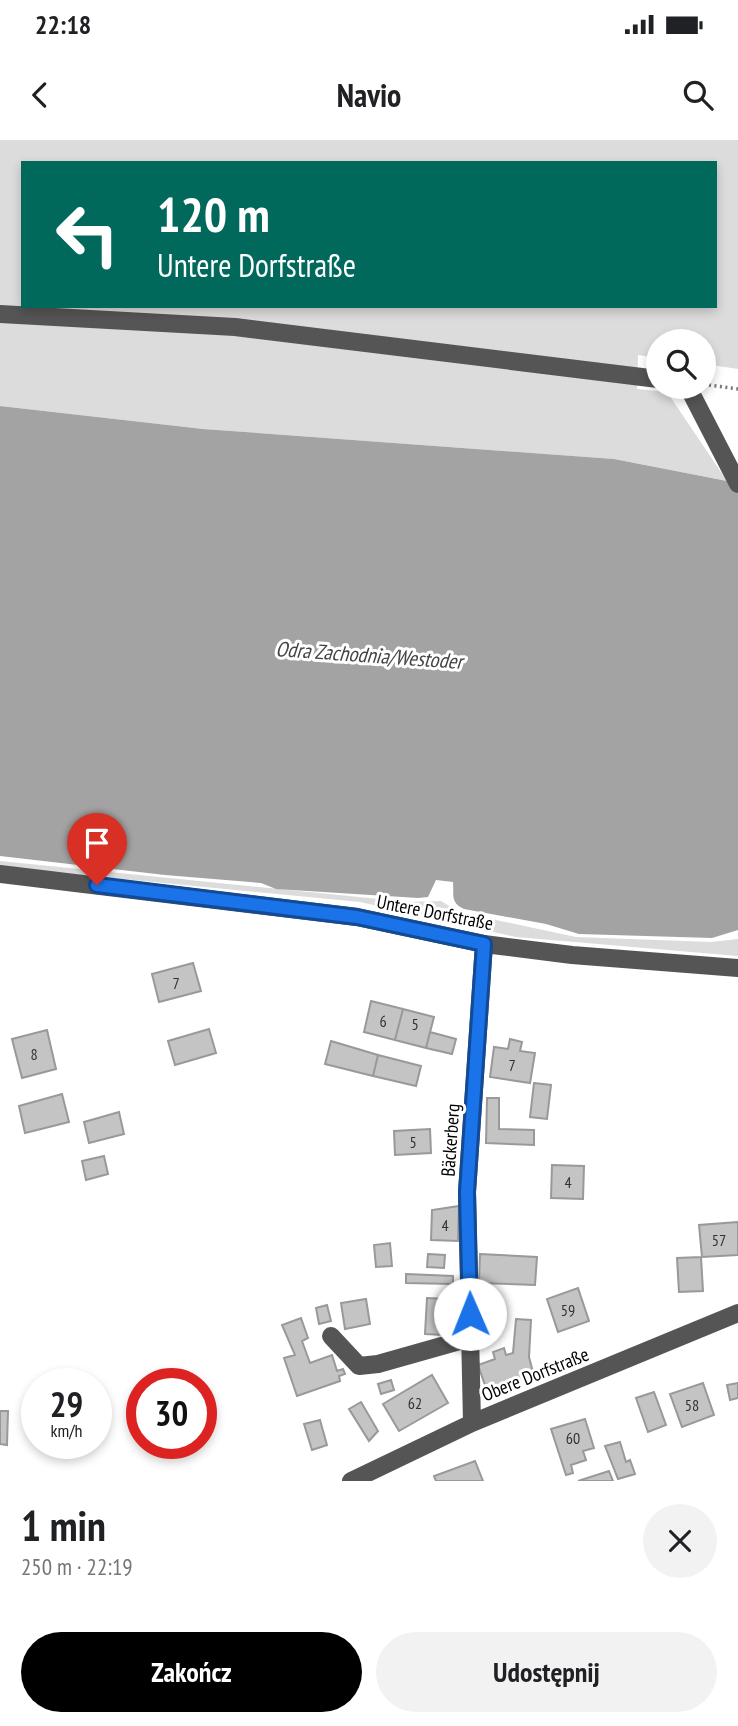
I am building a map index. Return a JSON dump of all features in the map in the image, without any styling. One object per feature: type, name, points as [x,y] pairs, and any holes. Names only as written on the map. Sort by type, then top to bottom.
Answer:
[{"type":"street","points":[[0,314],[235,327],[646,378]]},
{"type":"street","points":[[694,399],[738,484]]},
{"type":"street","name":"Untere Dorfstraße","points":[[0,874],[357,917],[484,944],[572,955],[738,968]]},
{"type":"street","name":"Bäckerberg","points":[[472,1423],[467,1192],[484,944]]},
{"type":"street","name":"Obere Dorfstraße","points":[[351,1481],[472,1423],[738,1313]]},
{"type":"street","points":[[331,1336],[359,1366],[378,1364],[470,1338]]},
{"type":"path","points":[[716,386],[738,389]]},
{"type":"shaded area","points":[[0,140],[738,140],[738,369],[716,366],[716,329],[646,329],[646,356],[638,355],[637,389],[646,390],[646,399],[672,399],[727,481],[614,459],[203,429],[0,406]]},
{"type":"shaded area","points":[[0,861],[409,902],[441,901],[459,912],[576,937],[711,942],[738,939],[738,956],[516,937],[360,902],[0,867]]},
{"type":"water","name":"Odra Zachodnia/Westoder","points":[[0,406],[203,429],[614,459],[727,481],[738,470],[738,930],[712,938],[579,934],[546,924],[464,909],[455,901],[453,882],[436,880],[428,897],[418,898],[276,889],[261,883],[0,856]]},
{"type":"building","points":[[193,963],[201,991],[159,1002],[152,974]]},
{"type":"building","points":[[371,1001],[403,1009],[395,1040],[364,1032]]},
{"type":"building","points":[[403,1009],[434,1017],[426,1048],[395,1040]]},
{"type":"building","points":[[209,1029],[216,1053],[175,1065],[168,1041]]},
{"type":"building","points":[[47,1030],[56,1069],[22,1078],[12,1039]]},
{"type":"building","points":[[430,1032],[456,1039],[452,1054],[426,1048]]},
{"type":"building","points":[[510,1039],[522,1042],[520,1051],[535,1053],[530,1083],[490,1077],[494,1047],[508,1049]]},
{"type":"building","points":[[331,1041],[378,1055],[373,1076],[325,1064]]},
{"type":"building","points":[[378,1055],[421,1066],[416,1086],[373,1076]]},
{"type":"building","points":[[534,1083],[551,1085],[547,1119],[530,1117]]},
{"type":"building","points":[[62,1094],[69,1122],[25,1133],[19,1106]]},
{"type":"building","points":[[487,1098],[499,1098],[499,1129],[534,1130],[534,1145],[486,1143]]},
{"type":"building","points":[[119,1112],[124,1134],[89,1143],[84,1122]]},
{"type":"building","points":[[430,1129],[431,1153],[395,1155],[394,1131]]},
{"type":"building","points":[[104,1156],[108,1174],[86,1180],[82,1161]]},
{"type":"building","points":[[552,1165],[584,1166],[583,1199],[551,1198]]},
{"type":"building","points":[[459,1206],[458,1241],[431,1240],[432,1210]]},
{"type":"building","points":[[738,1222],[738,1255],[702,1257],[699,1225]]},
{"type":"building","points":[[390,1243],[392,1266],[376,1267],[374,1245]]},
{"type":"building","points":[[428,1254],[445,1255],[444,1268],[427,1267]]},
{"type":"building","points":[[480,1254],[537,1257],[535,1285],[479,1283]]},
{"type":"building","points":[[701,1257],[703,1291],[679,1292],[677,1258]]},
{"type":"building","points":[[406,1274],[453,1276],[453,1284],[406,1283]]},
{"type":"building","points":[[578,1288],[589,1321],[558,1332],[547,1299]]},
{"type":"building","points":[[427,1298],[445,1299],[443,1335],[425,1334]]},
{"type":"building","points":[[366,1299],[370,1324],[345,1329],[341,1303]]},
{"type":"building","points":[[327,1305],[331,1321],[319,1324],[316,1308]]},
{"type":"building","points":[[301,1318],[308,1338],[302,1341],[310,1363],[332,1355],[337,1371],[343,1369],[345,1374],[339,1376],[340,1381],[297,1396],[284,1358],[295,1355],[282,1325]]},
{"type":"building","points":[[516,1319],[531,1320],[529,1357],[534,1376],[487,1391],[478,1365],[495,1359],[493,1352],[504,1348],[506,1355],[513,1353]]},
{"type":"building","points":[[432,1375],[448,1403],[399,1431],[383,1404]]},
{"type":"building","points":[[391,1380],[394,1390],[381,1394],[378,1384]]},
{"type":"building","points":[[703,1383],[714,1415],[682,1427],[670,1394]]},
{"type":"building","points":[[738,1383],[738,1398],[730,1400],[727,1385]]},
{"type":"building","points":[[654,1392],[666,1425],[648,1432],[636,1398]]},
{"type":"building","points":[[361,1402],[378,1431],[369,1441],[349,1409]]},
{"type":"building","points":[[0,1411],[8,1411],[7,1445],[0,1444]]},
{"type":"building","points":[[585,1419],[594,1448],[583,1451],[586,1460],[571,1465],[573,1473],[566,1475],[551,1429]]},
{"type":"building","points":[[320,1420],[327,1445],[312,1450],[304,1424]]},
{"type":"building","points":[[620,1442],[626,1462],[630,1460],[635,1474],[618,1479],[605,1446]]},
{"type":"building","points":[[475,1461],[483,1481],[436,1481],[434,1476]]},
{"type":"building","points":[[609,1471],[613,1481],[578,1481]]},
{"type":"route","points":[[97,885],[357,917],[484,944],[467,1192],[470,1314]]}]
